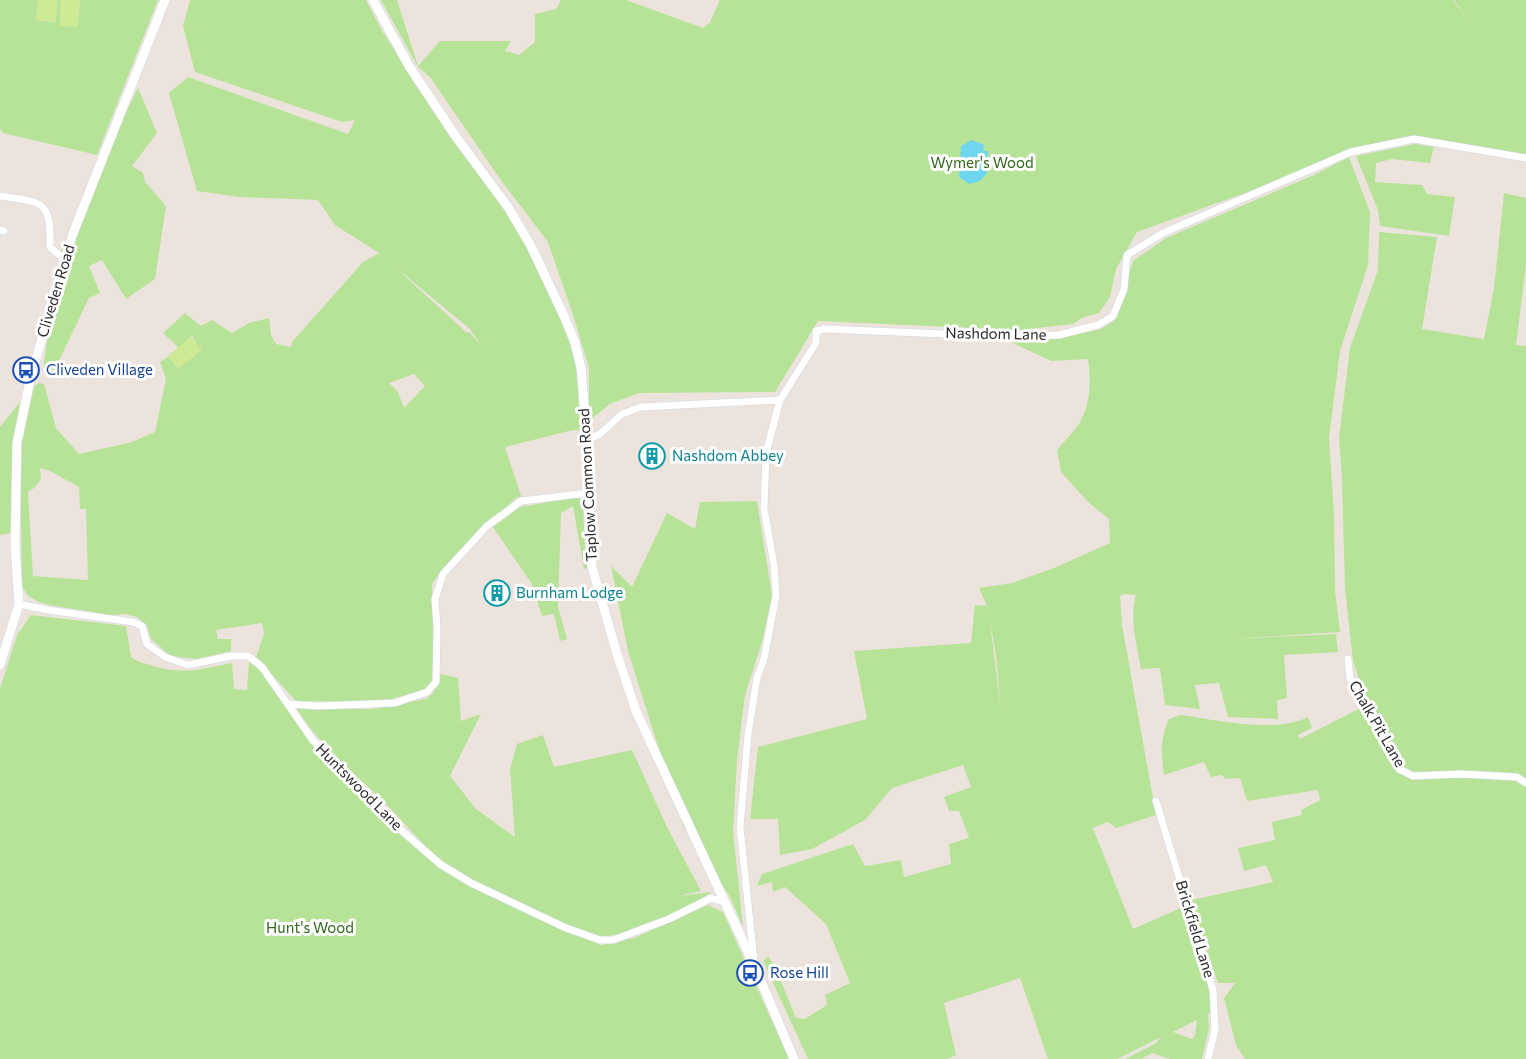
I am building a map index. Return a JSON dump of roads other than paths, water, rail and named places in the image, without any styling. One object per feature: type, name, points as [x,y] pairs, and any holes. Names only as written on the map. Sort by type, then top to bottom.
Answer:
[{"type":"street","name":"Cliveden Road","points":[[0,665],[19,604],[15,546],[16,443],[31,376],[76,226],[165,0]]},
{"type":"street","name":"Taplow Common Road","points":[[373,0],[410,66],[454,134],[508,207],[531,246],[575,343],[581,368],[587,440],[592,567],[632,699],[755,967],[794,1059]]},
{"type":"street","name":"Nashdom Lane","points":[[780,400],[816,342],[816,331],[824,329],[1019,337],[1059,335],[1098,325],[1113,316],[1124,289],[1127,255],[1163,234],[1351,152],[1414,139],[1526,158]]},
{"type":"street","points":[[0,196],[34,201],[43,208],[51,220],[50,247],[65,260]]},
{"type":"street","points":[[587,440],[600,434],[622,414],[641,407],[780,400],[766,453],[764,509],[774,565],[776,595],[747,735],[740,827],[755,967]]},
{"type":"street","points":[[288,704],[318,706],[395,703],[428,692],[436,682],[435,598],[443,574],[487,526],[521,501],[588,493]]},
{"type":"street","name":"Huntswood Lane","points":[[19,604],[133,622],[142,627],[147,644],[165,657],[188,665],[231,656],[248,656],[262,667],[312,739],[335,764],[395,825],[440,864],[471,883],[566,928],[600,940],[613,940],[669,919],[711,898],[724,902]]},
{"type":"street","name":"Chalk Pit Lane","points":[[1348,659],[1350,679],[1399,769],[1413,776],[1461,774],[1516,777],[1526,783]]},
{"type":"street","name":"Brickfield Lane","points":[[1156,801],[1213,990],[1215,1030],[1208,1059]]},
{"type":"water","points":[[972,140],[984,145],[983,151],[988,151],[987,173],[980,181],[969,184],[959,177],[961,146]]},
{"type":"place","name":"Cliveden Village","points":[[26,370]]},
{"type":"place","name":"Nashdom Abbey","points":[[652,456]]},
{"type":"place","name":"Burnham Lodge","points":[[497,593]]},
{"type":"place","name":"Rose Hill","points":[[750,973]]},
{"type":"park label","name":"Wymer's Wood","points":[[982,163]]},
{"type":"park label","name":"Hunt's Wood","points":[[310,928]]}]
